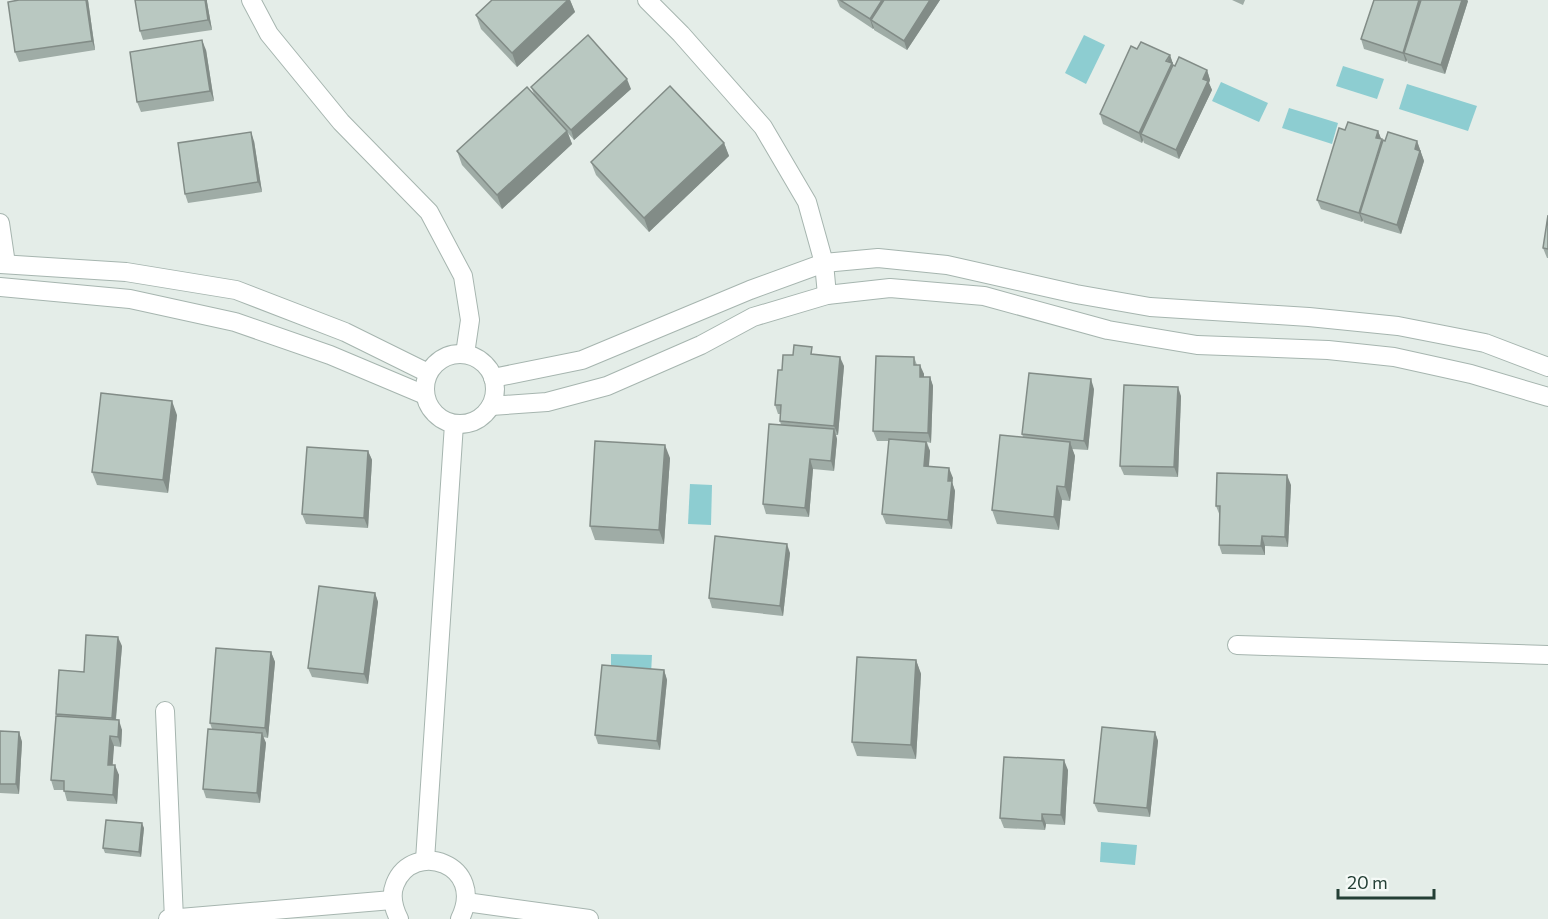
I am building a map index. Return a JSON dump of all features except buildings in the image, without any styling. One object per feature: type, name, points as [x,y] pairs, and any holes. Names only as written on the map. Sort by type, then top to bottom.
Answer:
[{"type":"street","points":[[251,0],[269,34],[341,122],[429,212],[463,276],[470,321],[465,354]]},
{"type":"street","points":[[647,0],[681,34],[763,127],[807,202],[824,263],[827,295]]},
{"type":"street","points":[[0,223],[3,264],[126,272],[236,290],[345,332],[429,372]]},
{"type":"street","points":[[493,378],[582,360],[750,290],[824,263],[878,258],[947,265],[1076,294],[1150,307],[1310,317],[1398,326],[1485,343],[1548,367]]},
{"type":"street","points":[[0,287],[130,299],[235,322],[330,355],[425,395]]},
{"type":"street","points":[[491,406],[547,402],[607,386],[701,345],[753,317],[827,295],[890,288],[984,296],[1108,330],[1197,345],[1328,350],[1394,357],[1471,374],[1548,397]]},
{"type":"street","points":[[453,354],[465,354],[478,358],[487,367],[493,378],[495,393],[491,406],[483,415],[472,422],[454,424],[445,421],[429,407],[425,395],[425,384],[432,366],[453,354]]},
{"type":"street","points":[[425,860],[454,424]]},
{"type":"street","points":[[1237,645],[1548,655]]},
{"type":"street","points":[[165,711],[174,918]]},
{"type":"street","points":[[399,919],[392,900],[398,878],[407,868],[425,860],[435,860],[448,865],[461,877],[466,889],[463,911],[589,919]]},
{"type":"street","points":[[168,919],[392,900]]},
{"type":"water","points":[[1084,35],[1105,45],[1086,84],[1065,73]]},
{"type":"water","points":[[1343,66],[1384,79],[1377,99],[1336,86]]},
{"type":"water","points":[[1221,82],[1268,103],[1259,122],[1212,101]]},
{"type":"water","points":[[1407,84],[1477,106],[1468,131],[1399,109]]},
{"type":"water","points":[[1289,108],[1338,123],[1332,144],[1282,128]]},
{"type":"water","points":[[690,484],[712,485],[711,525],[688,524]]},
{"type":"water","points":[[611,654],[652,655],[651,674],[611,673]]},
{"type":"water","points":[[1101,842],[1137,845],[1135,865],[1100,862]]}]
